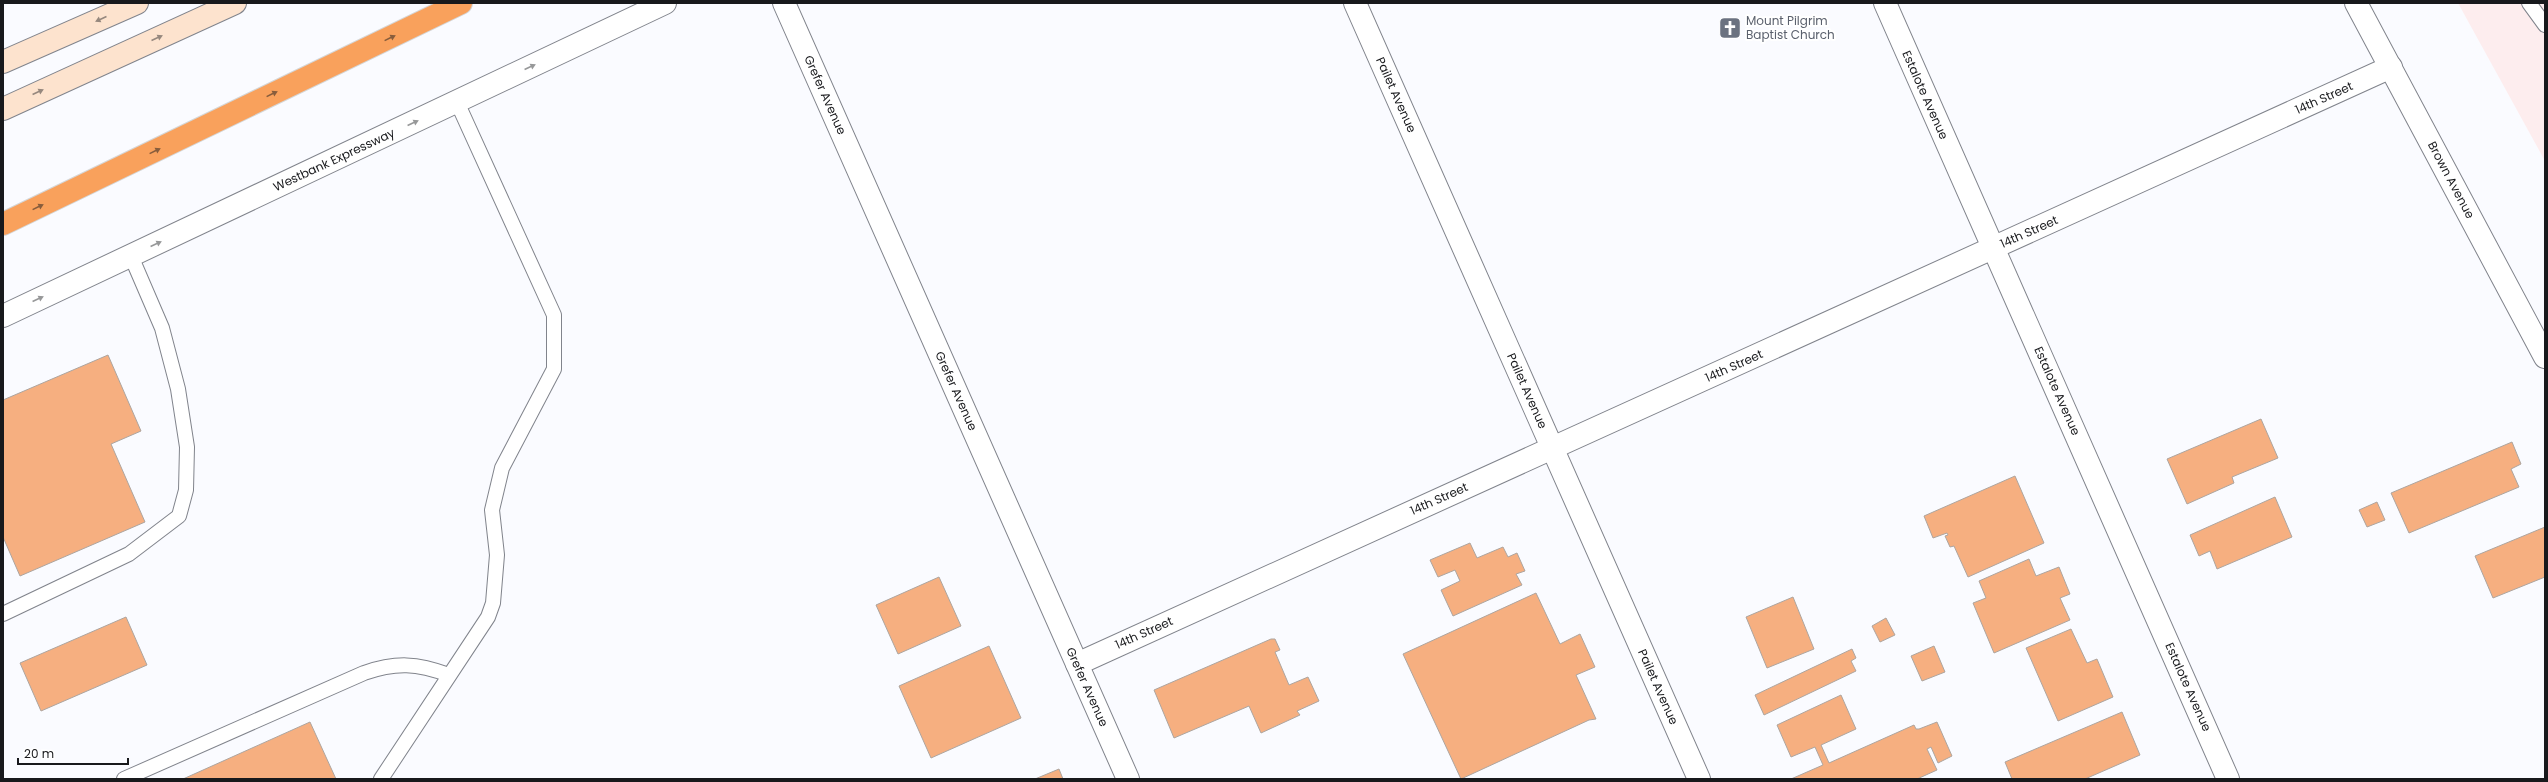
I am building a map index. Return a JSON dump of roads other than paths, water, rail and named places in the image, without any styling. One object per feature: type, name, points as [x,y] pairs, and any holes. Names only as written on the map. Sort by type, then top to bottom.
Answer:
[{"type":"highway","points":[[3,224],[461,3]]},
{"type":"main road","points":[[3,62],[137,3]]},
{"type":"main road","points":[[3,108],[235,3]]},
{"type":"street","name":"Westbank Expressway","points":[[3,316],[665,3]]},
{"type":"street","name":"Grefer Avenue","points":[[784,3],[1128,779]]},
{"type":"street","name":"Pailet Avenue","points":[[1355,3],[1699,779]]},
{"type":"street","name":"Estalote Avenue","points":[[1884,3],[2228,779]]},
{"type":"street","name":"Brown Avenue","points":[[2356,3],[2545,356]]},
{"type":"street","name":"14th Street","points":[[1077,664],[2391,67]]},
{"type":"lane","points":[[2529,3],[2545,25]]},
{"type":"lane","points":[[381,779],[488,617],[493,603],[497,555],[492,510],[502,468],[554,369],[554,315],[457,102]]},
{"type":"lane","points":[[3,614],[129,554],[180,516],[186,490],[187,447],[178,389],[162,328],[131,256]]},
{"type":"lane","points":[[124,779],[364,673],[387,665],[427,667],[449,676]]},
{"type":"place","name":"Mount Pilgrim Baptist Church","points":[[1730,28]]}]
